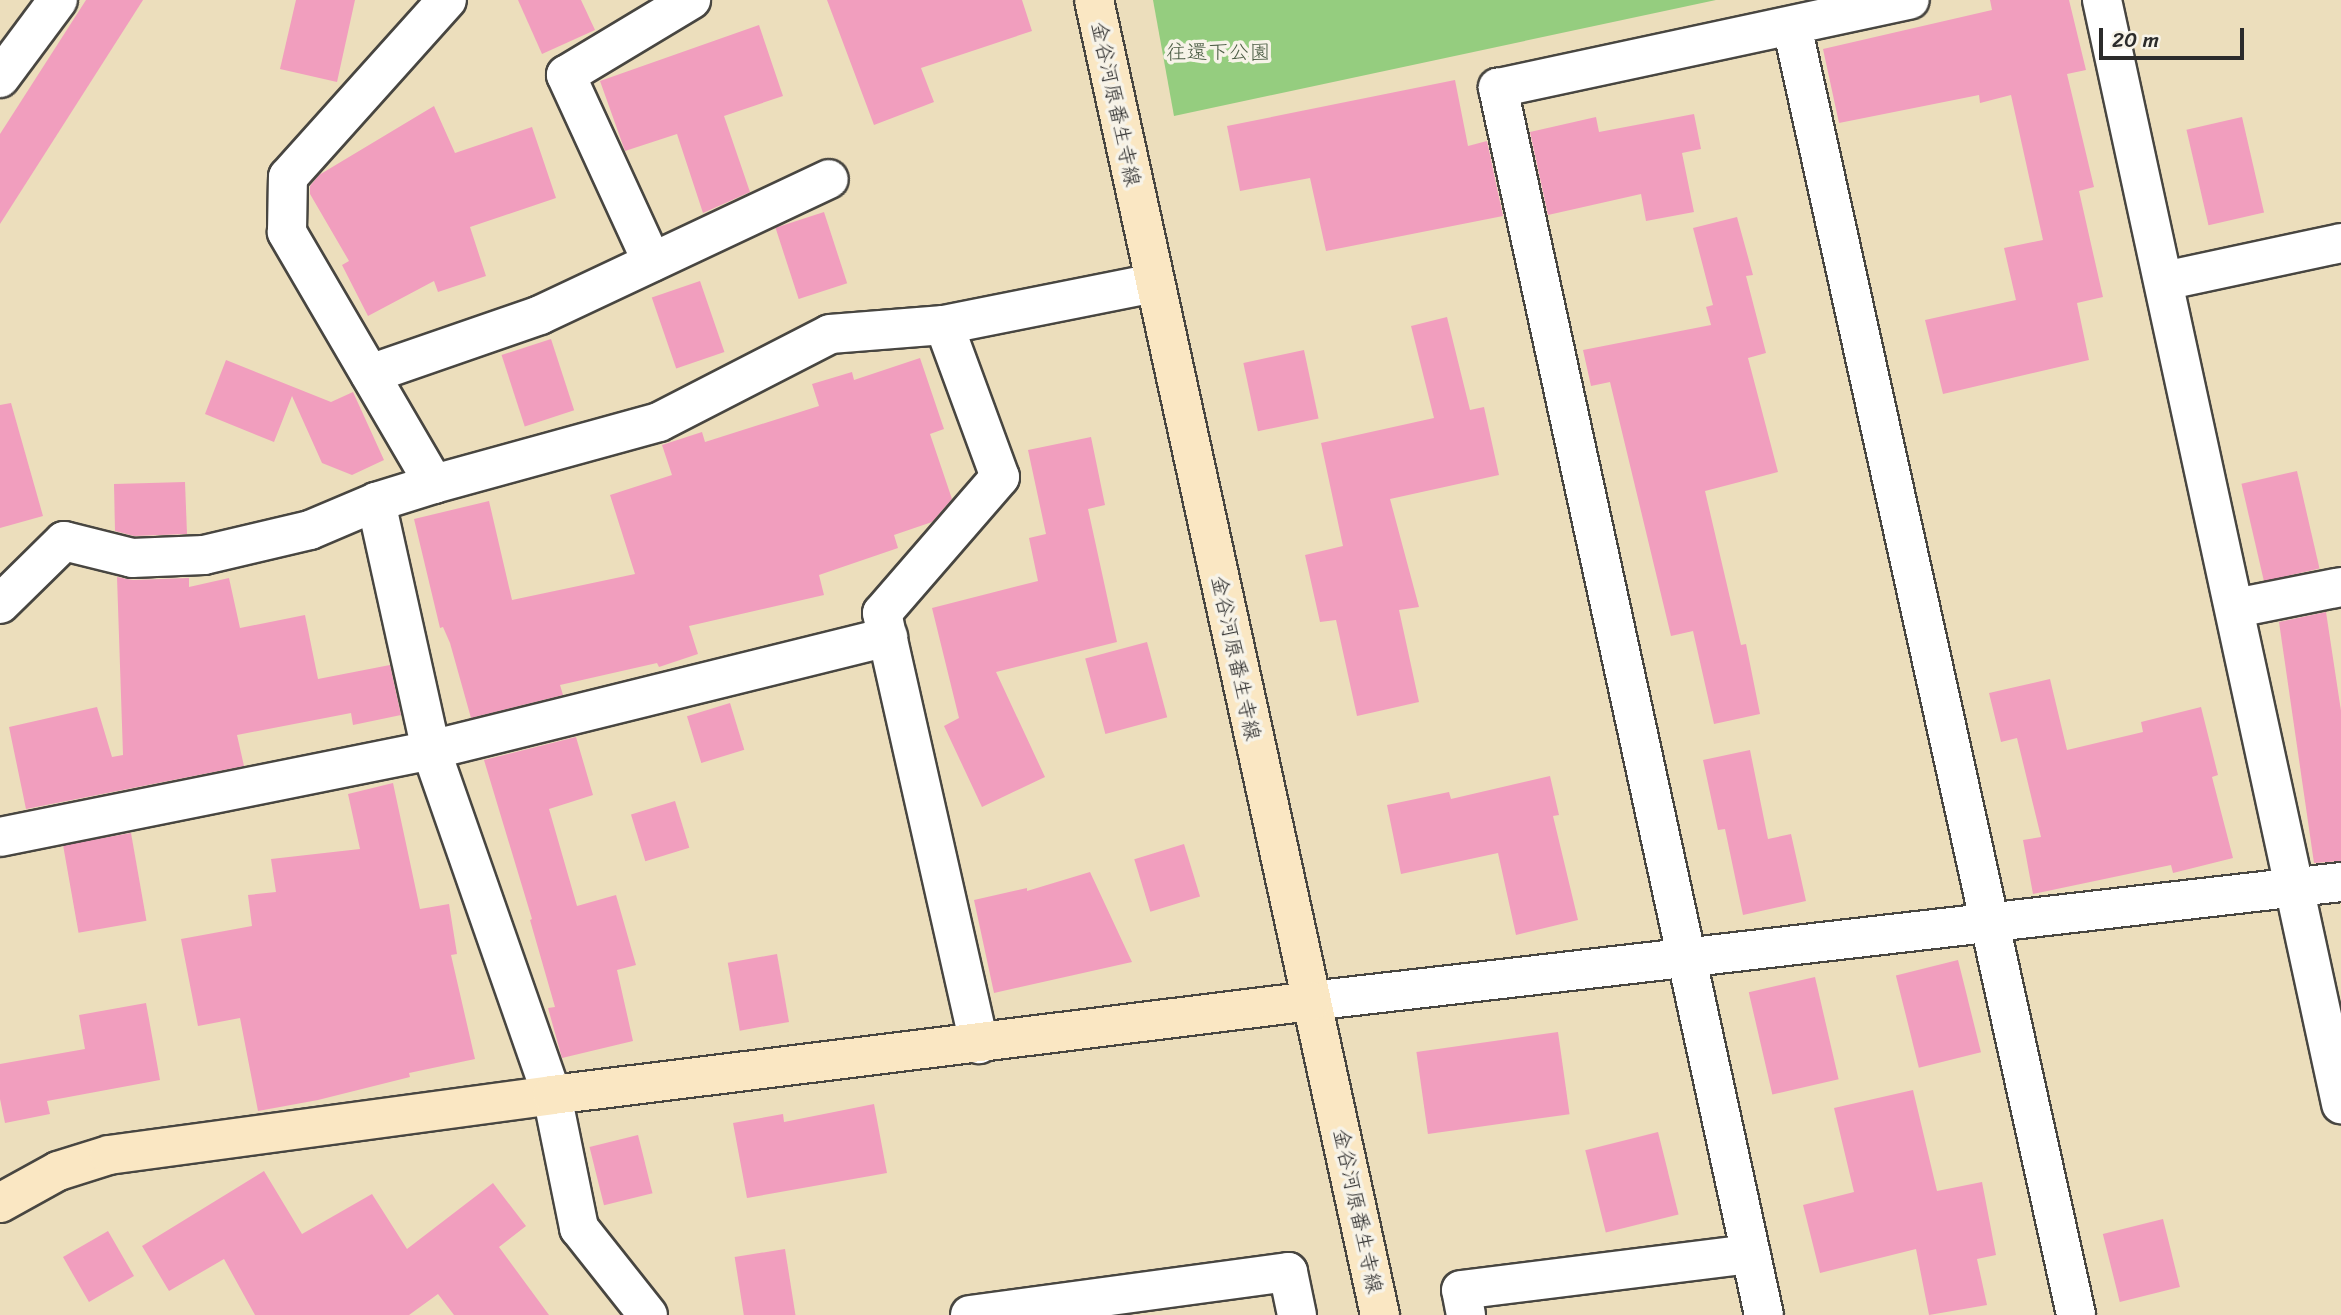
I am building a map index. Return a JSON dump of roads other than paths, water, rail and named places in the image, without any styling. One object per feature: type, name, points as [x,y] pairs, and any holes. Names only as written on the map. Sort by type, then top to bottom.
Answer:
[{"type":"street","points":[[0,78],[58,0]]},
{"type":"street","points":[[434,484],[287,232],[288,177],[447,0]]},
{"type":"street","points":[[652,262],[566,75],[691,0]]},
{"type":"street","name":"金谷河原番生寺線","points":[[1094,0],[1380,1315]]},
{"type":"street","points":[[1764,1315],[1498,88],[1910,0]]},
{"type":"street","points":[[2102,0],[2236,608],[2293,888],[2341,1104]]},
{"type":"street","points":[[1792,26],[2076,1315]]},
{"type":"street","points":[[370,374],[540,315],[829,179]]},
{"type":"street","points":[[2164,281],[2341,243]]},
{"type":"street","points":[[0,604],[64,541],[132,558],[204,555],[310,530],[376,502],[434,484],[659,422],[830,334],[944,325],[1154,283]]},
{"type":"street","points":[[944,325],[1000,477],[882,613],[979,1044]]},
{"type":"street","points":[[376,502],[431,750],[552,1095],[579,1228],[648,1315]]},
{"type":"street","points":[[2236,608],[2341,587]]},
{"type":"street","points":[[0,837],[431,750],[888,637]]},
{"type":"street","points":[[8,1189],[108,1155],[552,1095],[1311,1001],[2341,882]]},
{"type":"street","points":[[1466,1315],[1461,1290],[1751,1254]]},
{"type":"street","points":[[970,1315],[1144,1303],[1287,1272],[1297,1315]]},
{"type":"park label","name":"往還下公園","points":[[1218,52]]}]
